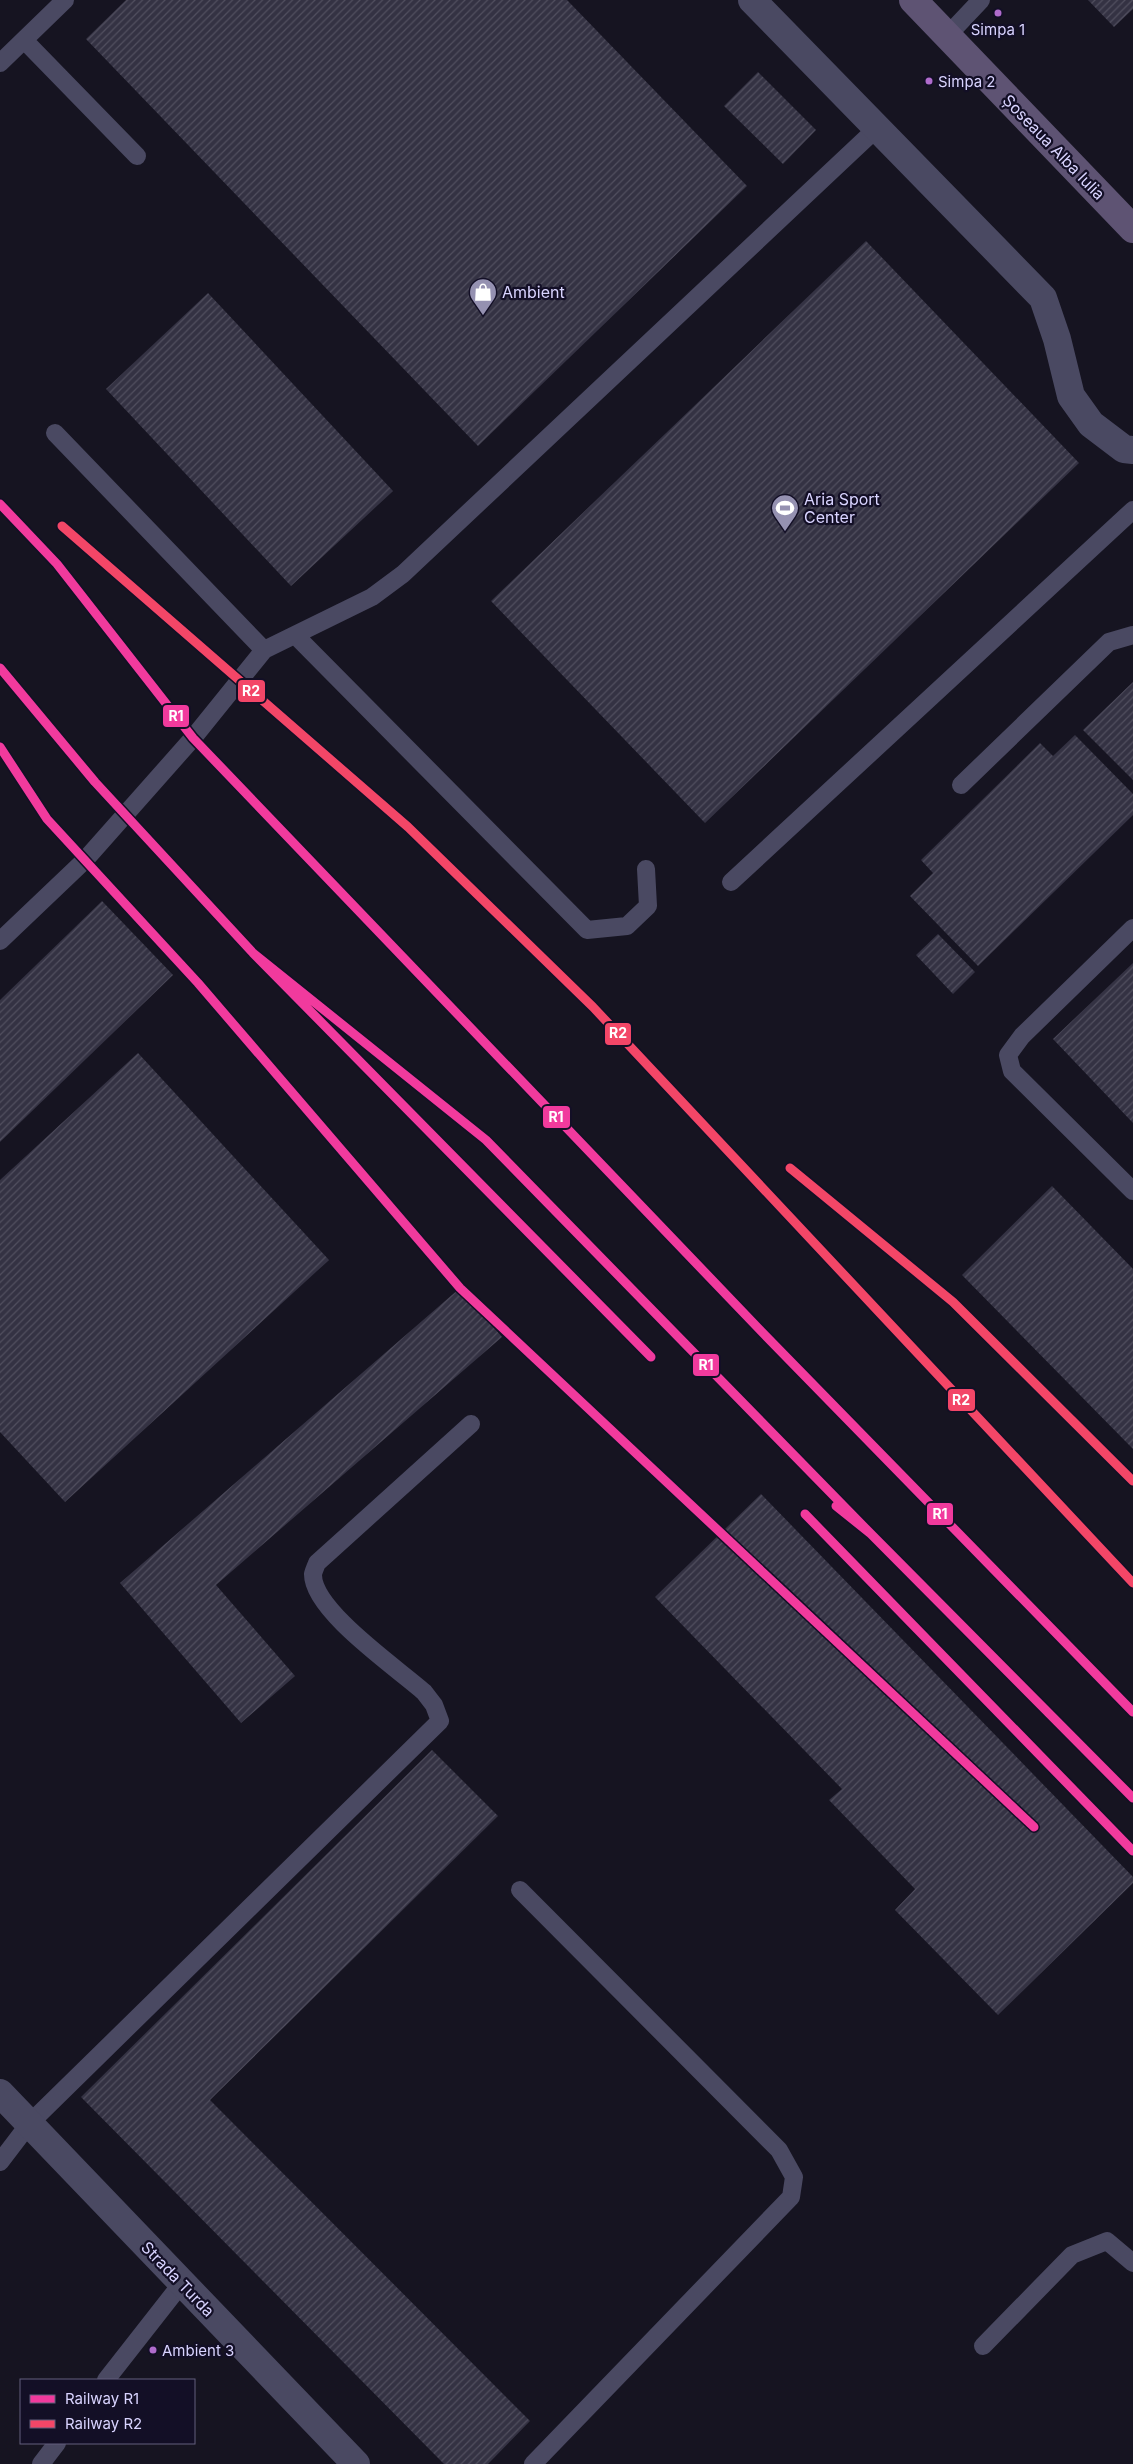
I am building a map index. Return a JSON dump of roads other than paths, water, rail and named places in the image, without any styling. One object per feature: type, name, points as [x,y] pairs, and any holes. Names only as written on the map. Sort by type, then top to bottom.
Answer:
[{"type":"main road","name":"Șoseaua Alba Iulia","points":[[913,0],[1133,229]]},
{"type":"street","points":[[752,0],[1043,298],[1057,339],[1071,396],[1091,424],[1124,449],[1133,450]]},
{"type":"street","name":"Strada Turda","points":[[0,2093],[356,2464]]},
{"type":"lane","points":[[0,64],[65,0]]},
{"type":"lane","points":[[948,35],[980,0]]},
{"type":"lane","points":[[24,40],[137,156]]},
{"type":"lane","points":[[0,941],[85,860],[193,738],[264,650],[372,597],[403,574],[877,128]]},
{"type":"lane","points":[[55,433],[264,650]]},
{"type":"lane","points":[[731,882],[1133,510]]},
{"type":"lane","points":[[295,635],[586,930],[626,926],[648,906],[646,869]]},
{"type":"lane","points":[[962,785],[1109,642],[1133,635]]},
{"type":"lane","points":[[1133,928],[1022,1036],[1008,1055],[1012,1071],[1133,1190]]},
{"type":"lane","points":[[0,2162],[29,2124],[440,1721],[434,1705],[424,1692],[340,1622],[325,1604],[313,1574],[317,1563],[471,1424]]},
{"type":"lane","points":[[520,1890],[779,2150],[794,2177],[791,2197],[533,2464]]},
{"type":"lane","points":[[983,2346],[1072,2255],[1107,2241],[1133,2263]]},
{"type":"lane","points":[[107,2379],[182,2283]]},
{"type":"lane","points":[[41,2464],[56,2444]]},
{"type":"rail line","name":"R1","points":[[0,504],[57,564],[193,738],[761,1331],[1133,1712]]},
{"type":"rail line","name":"R2","points":[[62,526],[408,827],[593,1007],[1133,1583]]},
{"type":"rail line","name":"R1","points":[[0,668],[95,782],[253,953]]},
{"type":"rail line","name":"R1","points":[[0,747],[47,819],[198,983],[460,1288],[1034,1827]]},
{"type":"rail line","name":"R1","points":[[651,1357],[253,953],[486,1140],[871,1534]]},
{"type":"rail line","name":"R2","points":[[790,1168],[953,1302],[1133,1481]]},
{"type":"rail line","name":"R1","points":[[836,1506],[871,1534],[1133,1798]]},
{"type":"rail line","name":"R1","points":[[805,1514],[1133,1851]]},
{"type":"place","name":"Simpa 1","points":[[998,13]]},
{"type":"place","name":"Simpa 2","points":[[929,81]]},
{"type":"place","name":"Ambient","points":[[483,316]]},
{"type":"place","name":"Aria Sport Center","points":[[785,532]]},
{"type":"place","name":"Ambient 3","points":[[153,2350]]}]
